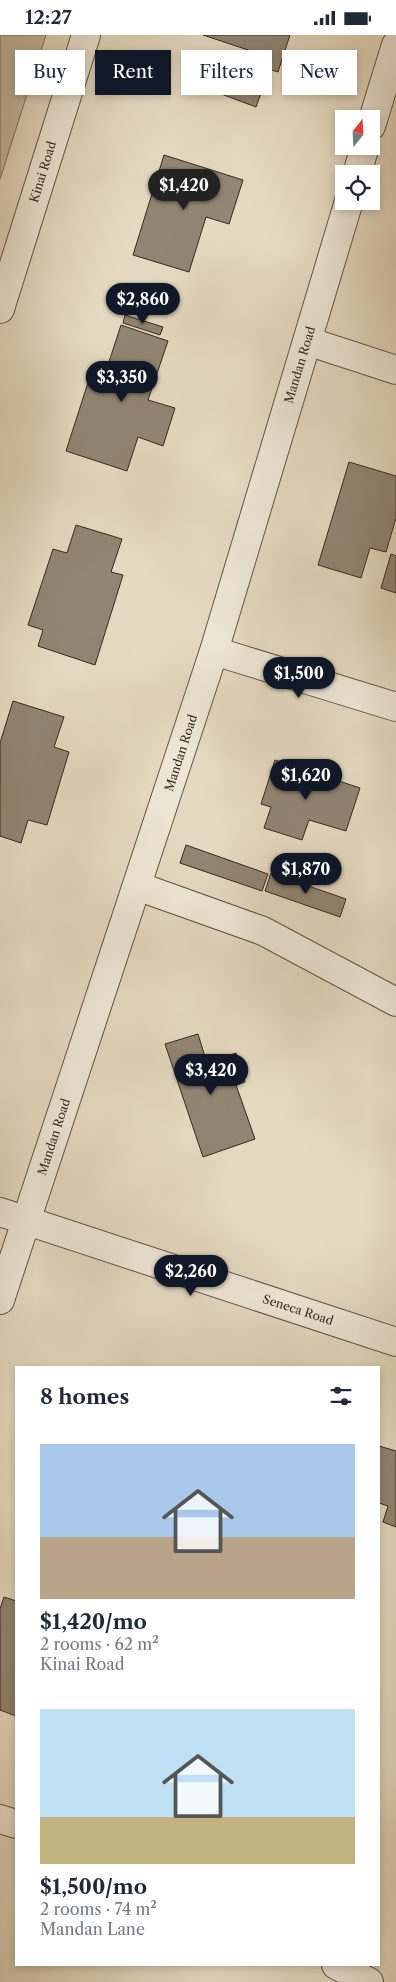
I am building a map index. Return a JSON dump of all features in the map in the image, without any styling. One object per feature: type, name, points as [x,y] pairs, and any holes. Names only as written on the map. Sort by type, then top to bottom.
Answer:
[{"type":"street","name":"Kinai Road","points":[[0,309],[86,35]]},
{"type":"street","points":[[376,110],[394,54]]},
{"type":"street","name":"Mandan Road","points":[[0,1300],[214,651],[346,210]]},
{"type":"street","points":[[307,341],[396,370]]},
{"type":"street","points":[[214,651],[396,707]]},
{"type":"street","points":[[137,886],[263,931],[396,1002]]},
{"type":"street","name":"Seneca Road","points":[[0,1212],[396,1342]]},
{"type":"street","points":[[0,1819],[15,1824]]},
{"type":"street","points":[[338,1966],[368,1982]]},
{"type":"shaded area","points":[[0,35],[46,35],[41,50],[15,50],[15,95],[27,95],[0,179]]},
{"type":"building","points":[[203,35],[290,35],[285,50],[282,50],[282,60],[278,72],[272,70],[272,50],[248,50]]},
{"type":"building","points":[[224,95],[260,95],[256,107]]},
{"type":"building","points":[[164,155],[243,180],[229,224],[206,217],[189,272],[133,255]]},
{"type":"building","points":[[125,315],[163,327],[160,335],[123,323]]},
{"type":"building","points":[[121,325],[168,341],[148,400],[175,408],[163,446],[138,437],[127,471],[66,451],[93,367],[106,371]]},
{"type":"building","points":[[349,462],[396,476],[396,518],[386,552],[370,548],[361,578],[318,565]]},
{"type":"building","points":[[76,525],[122,539],[111,572],[123,575],[95,665],[38,646],[43,630],[28,625],[53,549],[67,553]]},
{"type":"building","points":[[391,554],[396,556],[396,593],[381,588]]},
{"type":"building","points":[[13,701],[64,717],[54,747],[69,752],[47,825],[28,820],[21,843],[0,836],[0,743]]},
{"type":"building","points":[[275,760],[360,788],[346,831],[309,820],[302,840],[264,828],[271,807],[261,804]]},
{"type":"building","points":[[186,845],[268,874],[262,891],[180,863]]},
{"type":"building","points":[[271,873],[346,899],[340,917],[265,891]]},
{"type":"building","points":[[198,1034],[207,1063],[236,1053],[245,1082],[236,1085],[255,1139],[203,1157],[165,1044]]},
{"type":"building","points":[[380,1446],[396,1451],[396,1527],[383,1522],[388,1506],[380,1503]]},
{"type":"building","points":[[4,1597],[15,1601],[15,1716],[0,1710],[0,1609]]}]
